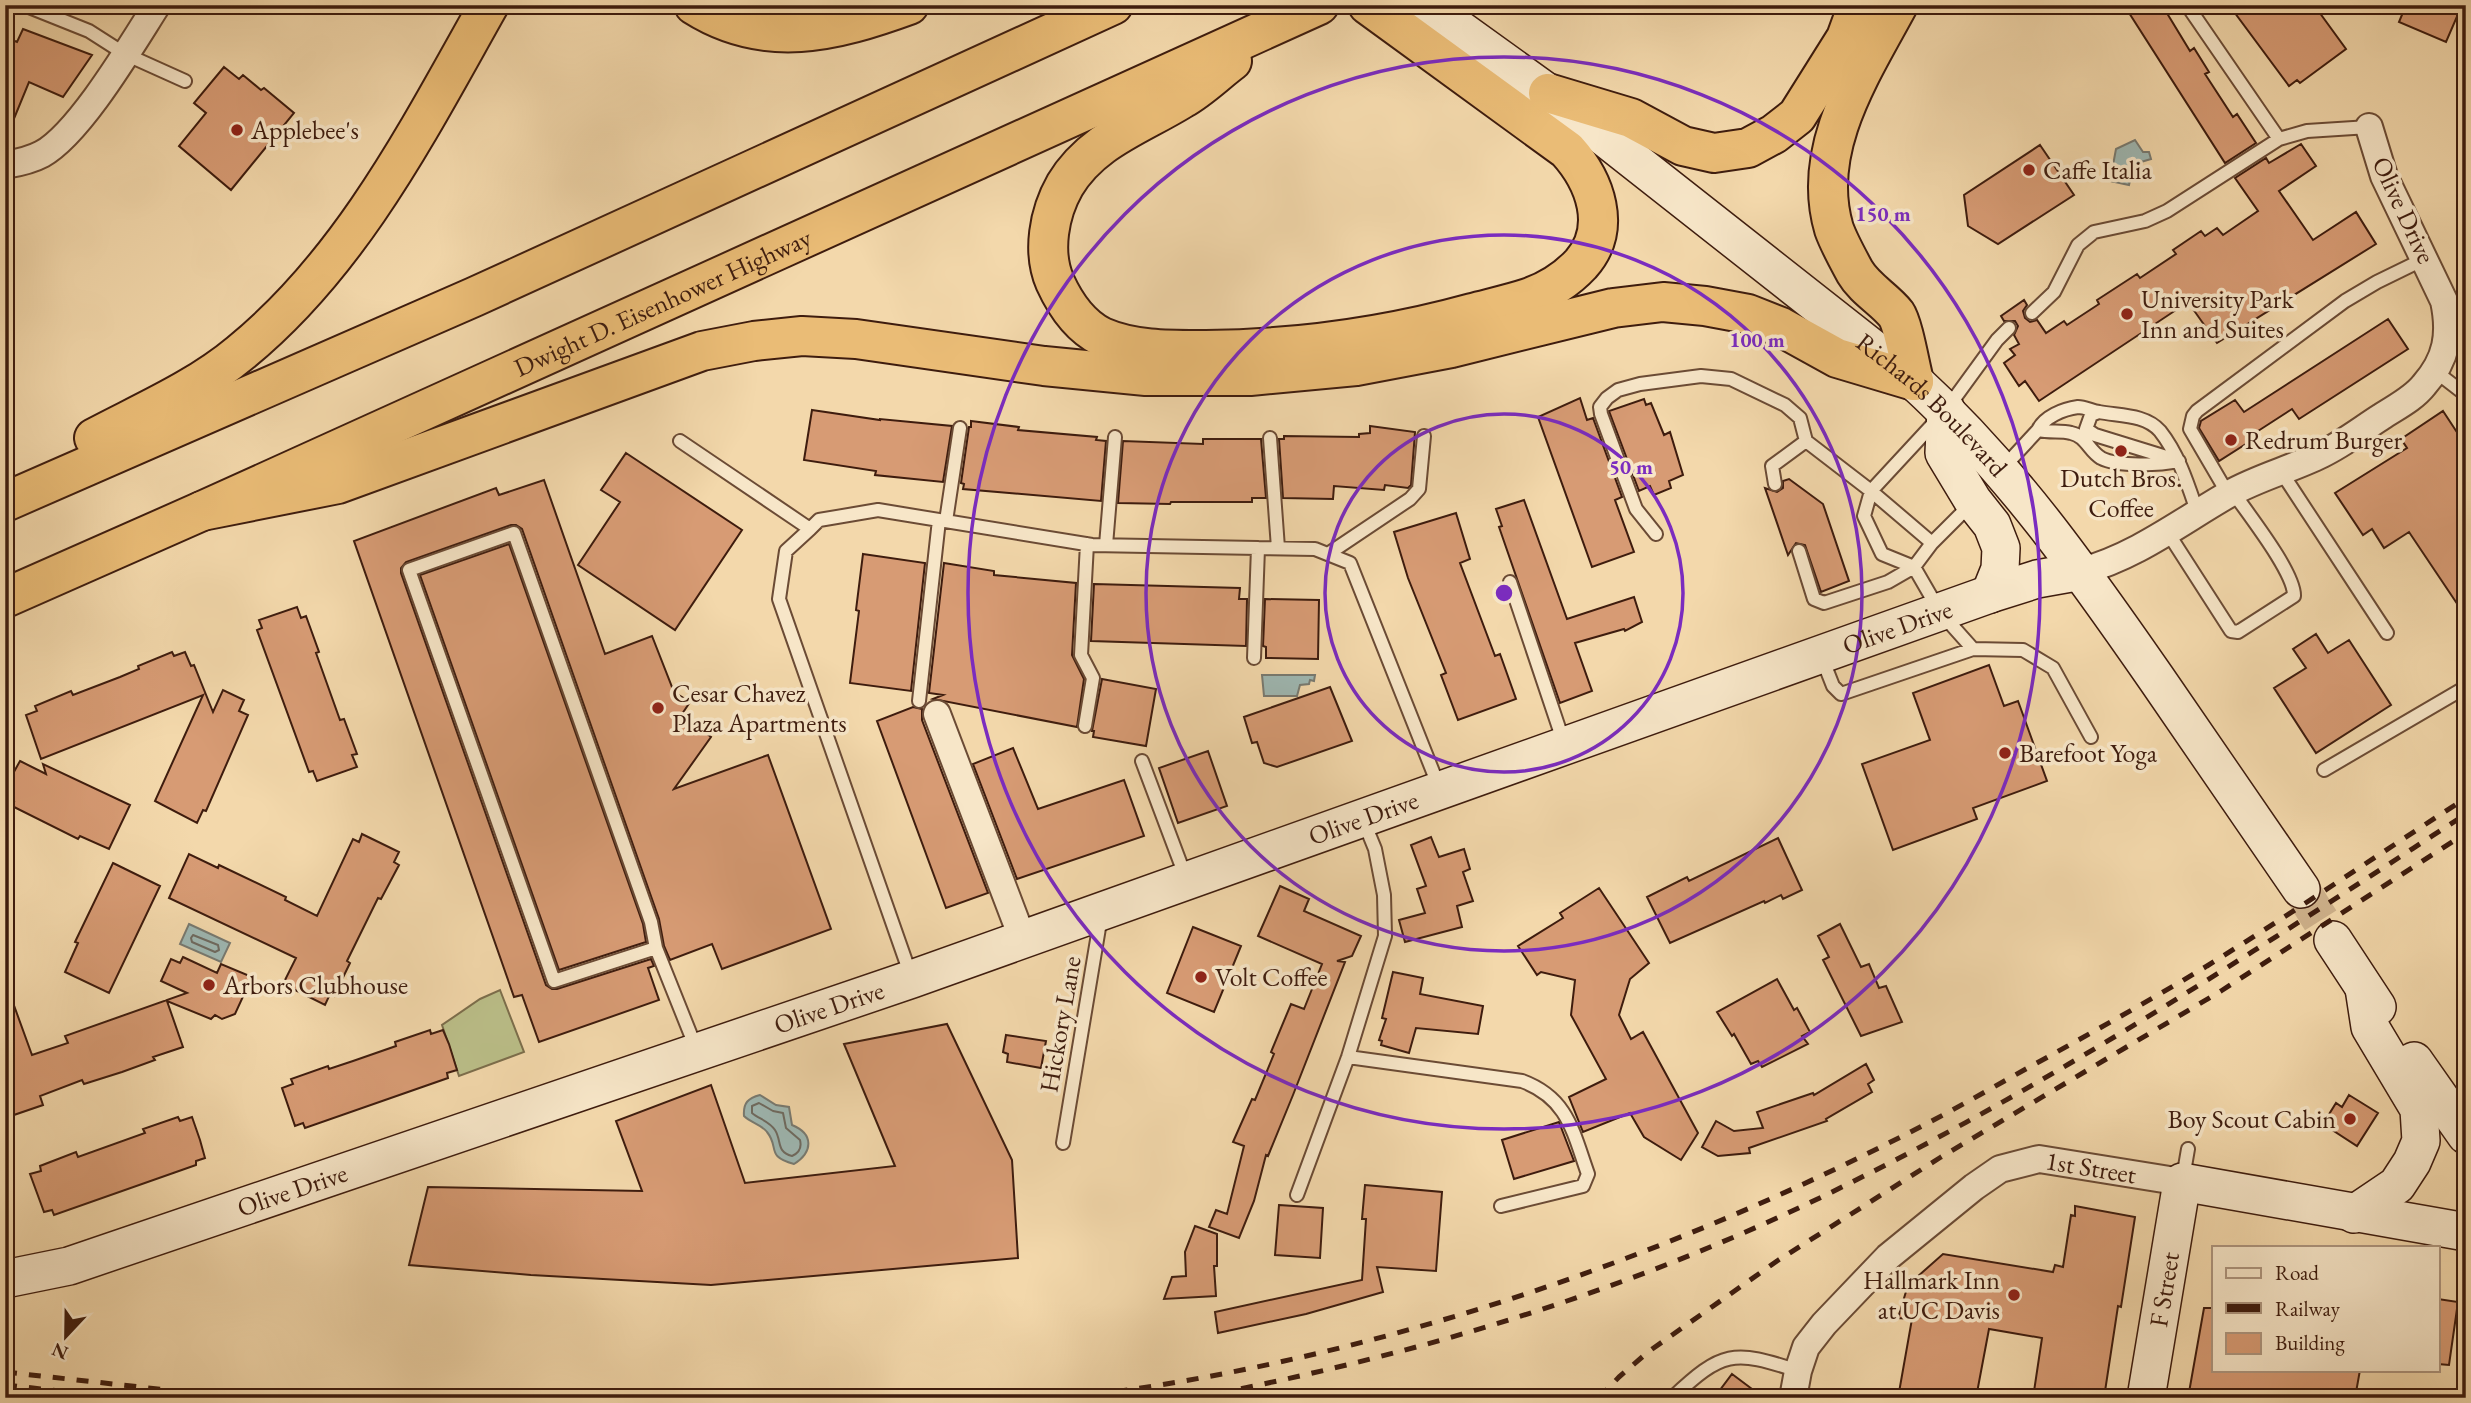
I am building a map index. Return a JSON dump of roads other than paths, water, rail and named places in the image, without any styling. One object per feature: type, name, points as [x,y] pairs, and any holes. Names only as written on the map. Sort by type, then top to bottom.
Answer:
[{"type":"highway","points":[[5,486],[192,386],[240,354],[292,305],[339,249],[401,160],[489,5]]},
{"type":"highway","points":[[694,5],[711,16],[749,30],[779,34],[820,31],[909,5]]},
{"type":"highway","points":[[5,502],[474,296],[1113,5]]},
{"type":"highway","name":"Dwight D. Eisenhower Highway","points":[[5,598],[1320,5]]},
{"type":"highway","points":[[1281,23],[1184,99],[1119,132],[1092,152],[1065,185],[1052,216],[1048,247],[1051,272],[1060,295],[1076,318],[1101,336],[1133,346],[1170,350],[1281,346],[1364,338],[1427,326],[1529,298],[1567,277],[1583,262],[1593,245],[1598,224],[1598,203],[1581,166],[1567,150],[1414,23],[1368,5]]},
{"type":"highway","points":[[1548,93],[1632,118],[1683,146],[1714,153],[1748,148],[1774,134],[1797,116],[1846,38],[1858,5]]},
{"type":"highway","points":[[1898,5],[1853,89],[1838,126],[1829,162],[1829,197],[1834,229],[1857,275],[1898,316],[1914,381]]},
{"type":"highway","points":[[202,511],[338,484],[702,351],[754,341],[802,336],[856,339],[1044,366],[1146,376],[1250,376],[1356,366],[1451,348],[1613,308],[1663,302],[1748,314],[1781,327],[1837,358],[1914,381]]},
{"type":"street","points":[[5,165],[42,154],[68,132],[157,5]]},
{"type":"street","name":"Richards Boulevard","points":[[1414,23],[1438,23],[1452,16],[1914,381],[1946,410],[2002,469],[2082,571],[2301,888]]},
{"type":"street","name":"Olive Drive","points":[[5,1279],[69,1266],[912,979],[1990,594],[2036,579],[2106,564],[2168,533],[2231,493],[2324,453],[2409,399],[2423,388],[2435,371],[2447,343],[2449,323],[2445,301],[2384,176],[2369,127]]},
{"type":"street","points":[[1946,410],[1944,453],[1973,501],[1992,524],[2001,548],[2000,569],[1990,594]]},
{"type":"street","points":[[928,708],[1023,940]]},
{"type":"street","points":[[2333,940],[2466,1135]]},
{"type":"street","points":[[2354,1214],[2397,1185],[2412,1162],[2421,1141],[2419,1110],[2370,1027],[2364,988]]},
{"type":"street","name":"1st Street","points":[[1793,1398],[1806,1347],[1824,1324],[1888,1258],[2000,1169],[2039,1160],[2185,1166],[2354,1214],[2466,1232]]},
{"type":"street","name":"F Street","points":[[2146,1398],[2185,1166]]},
{"type":"lane","points":[[24,5],[89,31],[125,54],[185,81]]},
{"type":"lane","points":[[2187,5],[2279,139]]},
{"type":"lane","points":[[2032,313],[2054,292],[2078,245],[2094,232],[2145,221],[2166,211],[2279,139],[2307,131],[2369,127]]},
{"type":"lane","points":[[2168,533],[2231,631],[2238,632],[2294,596],[2294,587],[2280,560],[2193,436],[2191,421],[2197,411],[2345,302],[2377,282],[2424,259]]},
{"type":"lane","points":[[1973,649],[1940,612],[1914,567],[1882,554],[1864,516],[1871,491],[1946,410],[1997,340],[2009,328]]},
{"type":"lane","points":[[2435,371],[2466,395]]},
{"type":"lane","points":[[1656,534],[1636,509],[1605,426],[1601,407],[1607,398],[1618,390],[1640,384],[1701,376],[1731,379],[1785,405],[1800,418],[1806,441],[1871,491],[1932,544]]},
{"type":"lane","points":[[2002,469],[2038,430],[2041,422],[2053,415],[2079,407],[2146,420],[2158,429],[2179,461],[2198,514]]},
{"type":"lane","points":[[2099,412],[2091,415],[2087,429],[2095,435],[2179,461]]},
{"type":"lane","points":[[928,708],[943,521],[960,428]]},
{"type":"lane","points":[[2038,430],[2052,434],[2070,432],[2081,436],[2102,458],[2143,465],[2179,461]]},
{"type":"lane","points":[[1106,545],[1115,436]]},
{"type":"lane","points":[[1328,554],[1410,499],[1419,489],[1424,436]]},
{"type":"lane","points":[[1270,438],[1278,548]]},
{"type":"lane","points":[[680,441],[810,529]]},
{"type":"lane","points":[[1775,484],[1772,466],[1806,441]]},
{"type":"lane","points":[[2280,470],[2387,633]]},
{"type":"lane","points":[[1799,551],[1814,598],[1824,603],[1888,582],[1914,567],[1973,501]]},
{"type":"lane","points":[[912,979],[779,599],[786,551],[819,520],[878,510],[1087,544],[1315,548],[1350,562],[1441,791]]},
{"type":"lane","points":[[656,948],[554,981],[409,570],[514,533],[651,922],[656,948],[698,1051]]},
{"type":"lane","points":[[1085,726],[1093,678],[1081,655],[1087,544]]},
{"type":"lane","points":[[1254,658],[1258,548]]},
{"type":"lane","points":[[1510,582],[1565,747]]},
{"type":"lane","points":[[1821,655],[1833,686],[1841,694],[1973,649],[2023,650],[2053,668],[2091,737]]},
{"type":"lane","points":[[2324,770],[2466,687]]},
{"type":"lane","points":[[1142,761],[1187,881]]},
{"type":"lane","points":[[1297,1195],[1348,1056],[1385,936],[1384,895],[1375,849],[1363,818]]},
{"type":"lane","name":"Hickory Lane","points":[[1063,1143],[1102,911]]},
{"type":"lane","points":[[1348,1056],[1522,1081],[1541,1088],[1566,1114],[1588,1174],[1583,1186],[1501,1206]]},
{"type":"lane","points":[[1672,1398],[1703,1369],[1720,1360],[1741,1356],[1769,1361],[1798,1371]]},
{"type":"water","points":[[2135,140],[2143,152],[2149,152],[2151,159],[2134,164],[2129,185],[2110,181],[2116,149]]},
{"type":"water","points":[[1262,675],[1315,675],[1314,681],[1300,685],[1297,696],[1264,696]]},
{"type":"water","points":[[189,924],[230,943],[221,962],[180,944]]},
{"type":"water","points":[[760,1095],[776,1105],[789,1107],[792,1125],[807,1138],[808,1149],[794,1164],[779,1158],[767,1132],[744,1116],[747,1102]]},
{"type":"waterway","points":[[2466,113],[2461,128],[2466,152]]},
{"type":"tunnel","points":[[2301,889],[2333,940]]},
{"type":"railway","points":[[1068,1398],[1179,1382],[1289,1360],[1399,1332],[1508,1300],[1720,1221],[1824,1175],[1924,1125],[2127,1013],[2240,946],[2466,798]]},
{"type":"railway","points":[[1194,1398],[1362,1361],[1528,1314],[1689,1256],[1768,1222],[1926,1144],[2084,1055],[2238,961],[2466,814]]},
{"type":"railway","points":[[1599,1398],[1648,1352],[1777,1261],[1941,1157],[2221,991],[2466,833]]},
{"type":"railway","points":[[5,1372],[239,1398]]},
{"type":"railway","points":[[5,1385],[125,1398]]},
{"type":"place","name":"Applebee's","points":[[237,130]]},
{"type":"place","name":"Caffe Italia","points":[[2029,170]]},
{"type":"place","name":"University Park Inn and Suites","points":[[2127,314]]},
{"type":"place","name":"Redrum Burger","points":[[2231,440]]},
{"type":"place","name":"Dutch Bros. Coffee","points":[[2121,451]]},
{"type":"place","name":"Cesar Chavez Plaza Apartments","points":[[658,708]]},
{"type":"place","name":"Barefoot Yoga","points":[[2005,753]]},
{"type":"place","name":"Volt Coffee","points":[[1201,977]]},
{"type":"place","name":"Arbors Clubhouse","points":[[209,985]]},
{"type":"place","name":"Boy Scout Cabin","points":[[2350,1119]]},
{"type":"place","name":"Hallmark Inn at UC Davis","points":[[2014,1295]]}]
